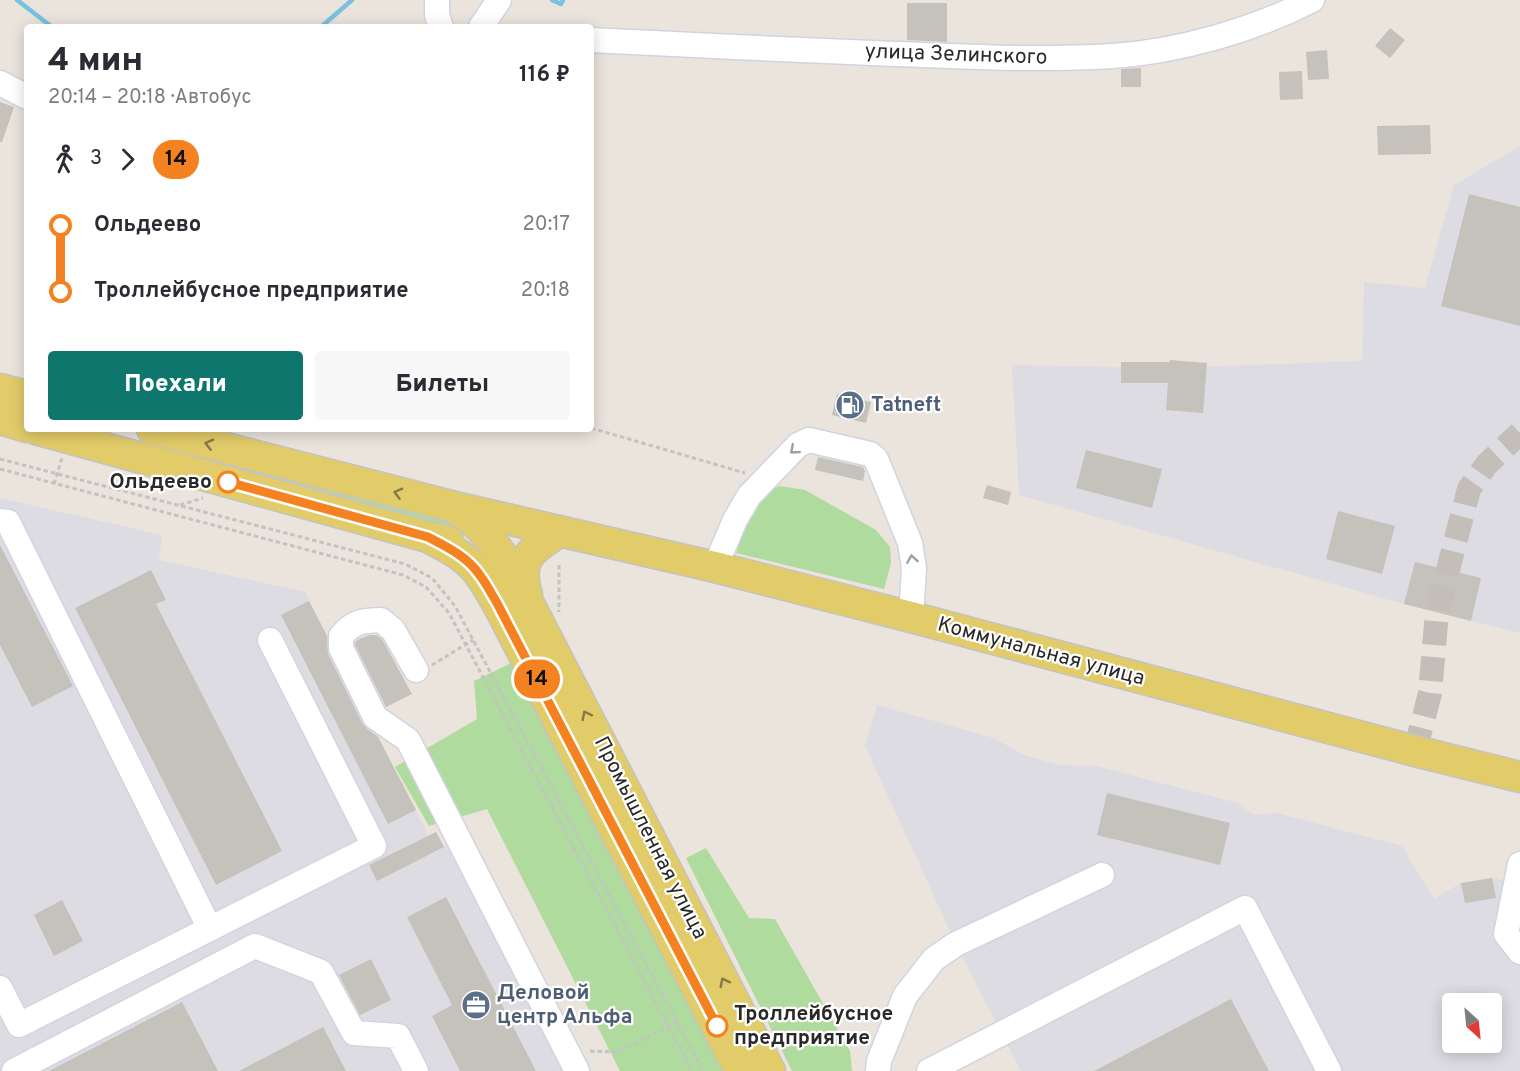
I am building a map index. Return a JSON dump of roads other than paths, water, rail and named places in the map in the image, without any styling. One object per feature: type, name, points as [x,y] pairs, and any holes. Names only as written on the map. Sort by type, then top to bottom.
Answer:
[{"type":"main road","points":[[0,389],[24,395]]},
{"type":"main road","points":[[0,419],[24,426]]},
{"type":"main road","name":"Промышленная улица","points":[[59,432],[122,440],[428,537],[463,543],[495,544],[560,531]]},
{"type":"main road","name":"Промышленная улица","points":[[164,432],[455,507],[560,531]]},
{"type":"main road","name":"Промышленная улица","points":[[455,507],[467,515],[495,544],[511,569],[770,1071]]},
{"type":"main road","name":"Промышленная улица","points":[[530,606],[524,572],[527,558],[534,549],[560,531]]},
{"type":"main road","name":"Коммунальная улица","points":[[560,531],[715,567],[911,617],[1520,777]]},
{"type":"main road","name":"Промышленная улица","points":[[428,537],[467,561],[480,574],[497,603],[740,1071]]},
{"type":"main road","points":[[480,574],[481,555],[495,544]]},
{"type":"street","points":[[437,0],[437,15],[440,24]]},
{"type":"street","points":[[483,24],[499,0]]},
{"type":"street","name":"улица Зелинского","points":[[594,40],[1009,59],[1113,56],[1169,49],[1220,36],[1287,13],[1312,0]]},
{"type":"street","points":[[0,82],[24,95]]},
{"type":"street","points":[[715,567],[735,520],[749,496],[798,445],[808,440],[870,454],[876,459],[910,543],[914,568],[911,617]]},
{"type":"street","points":[[0,521],[8,522],[210,929]]},
{"type":"street","points":[[426,667],[381,620],[365,621],[350,626],[341,636],[341,648],[375,717],[408,740],[572,1061]]},
{"type":"street","points":[[0,988],[19,1025],[374,846],[270,640]]},
{"type":"street","points":[[1520,864],[1506,934],[1520,952]]},
{"type":"street","points":[[878,1071],[879,1061],[906,996],[934,959],[956,944],[1102,875]]},
{"type":"street","points":[[929,1071],[1245,908],[1329,1071]]},
{"type":"street","points":[[14,1071],[255,946],[321,972],[354,1033],[398,1036],[416,1071]]},
{"type":"waterway","points":[[17,0],[48,24]]},
{"type":"waterway","points":[[324,24],[352,0]]},
{"type":"waterway","points":[[552,0],[561,4],[563,0]]},
{"type":"tunnel","points":[[1415,751],[1430,693],[1437,612],[1469,489],[1487,464],[1520,433]]},
{"type":"place","name":"Tatneft","points":[[850,405]]},
{"type":"place","name":"Ольдеево","points":[[228,482]]},
{"type":"place","name":"Деловой центр Альфа","points":[[476,1005]]},
{"type":"place","name":"Троллейбусное предприятие","points":[[717,1026]]}]
